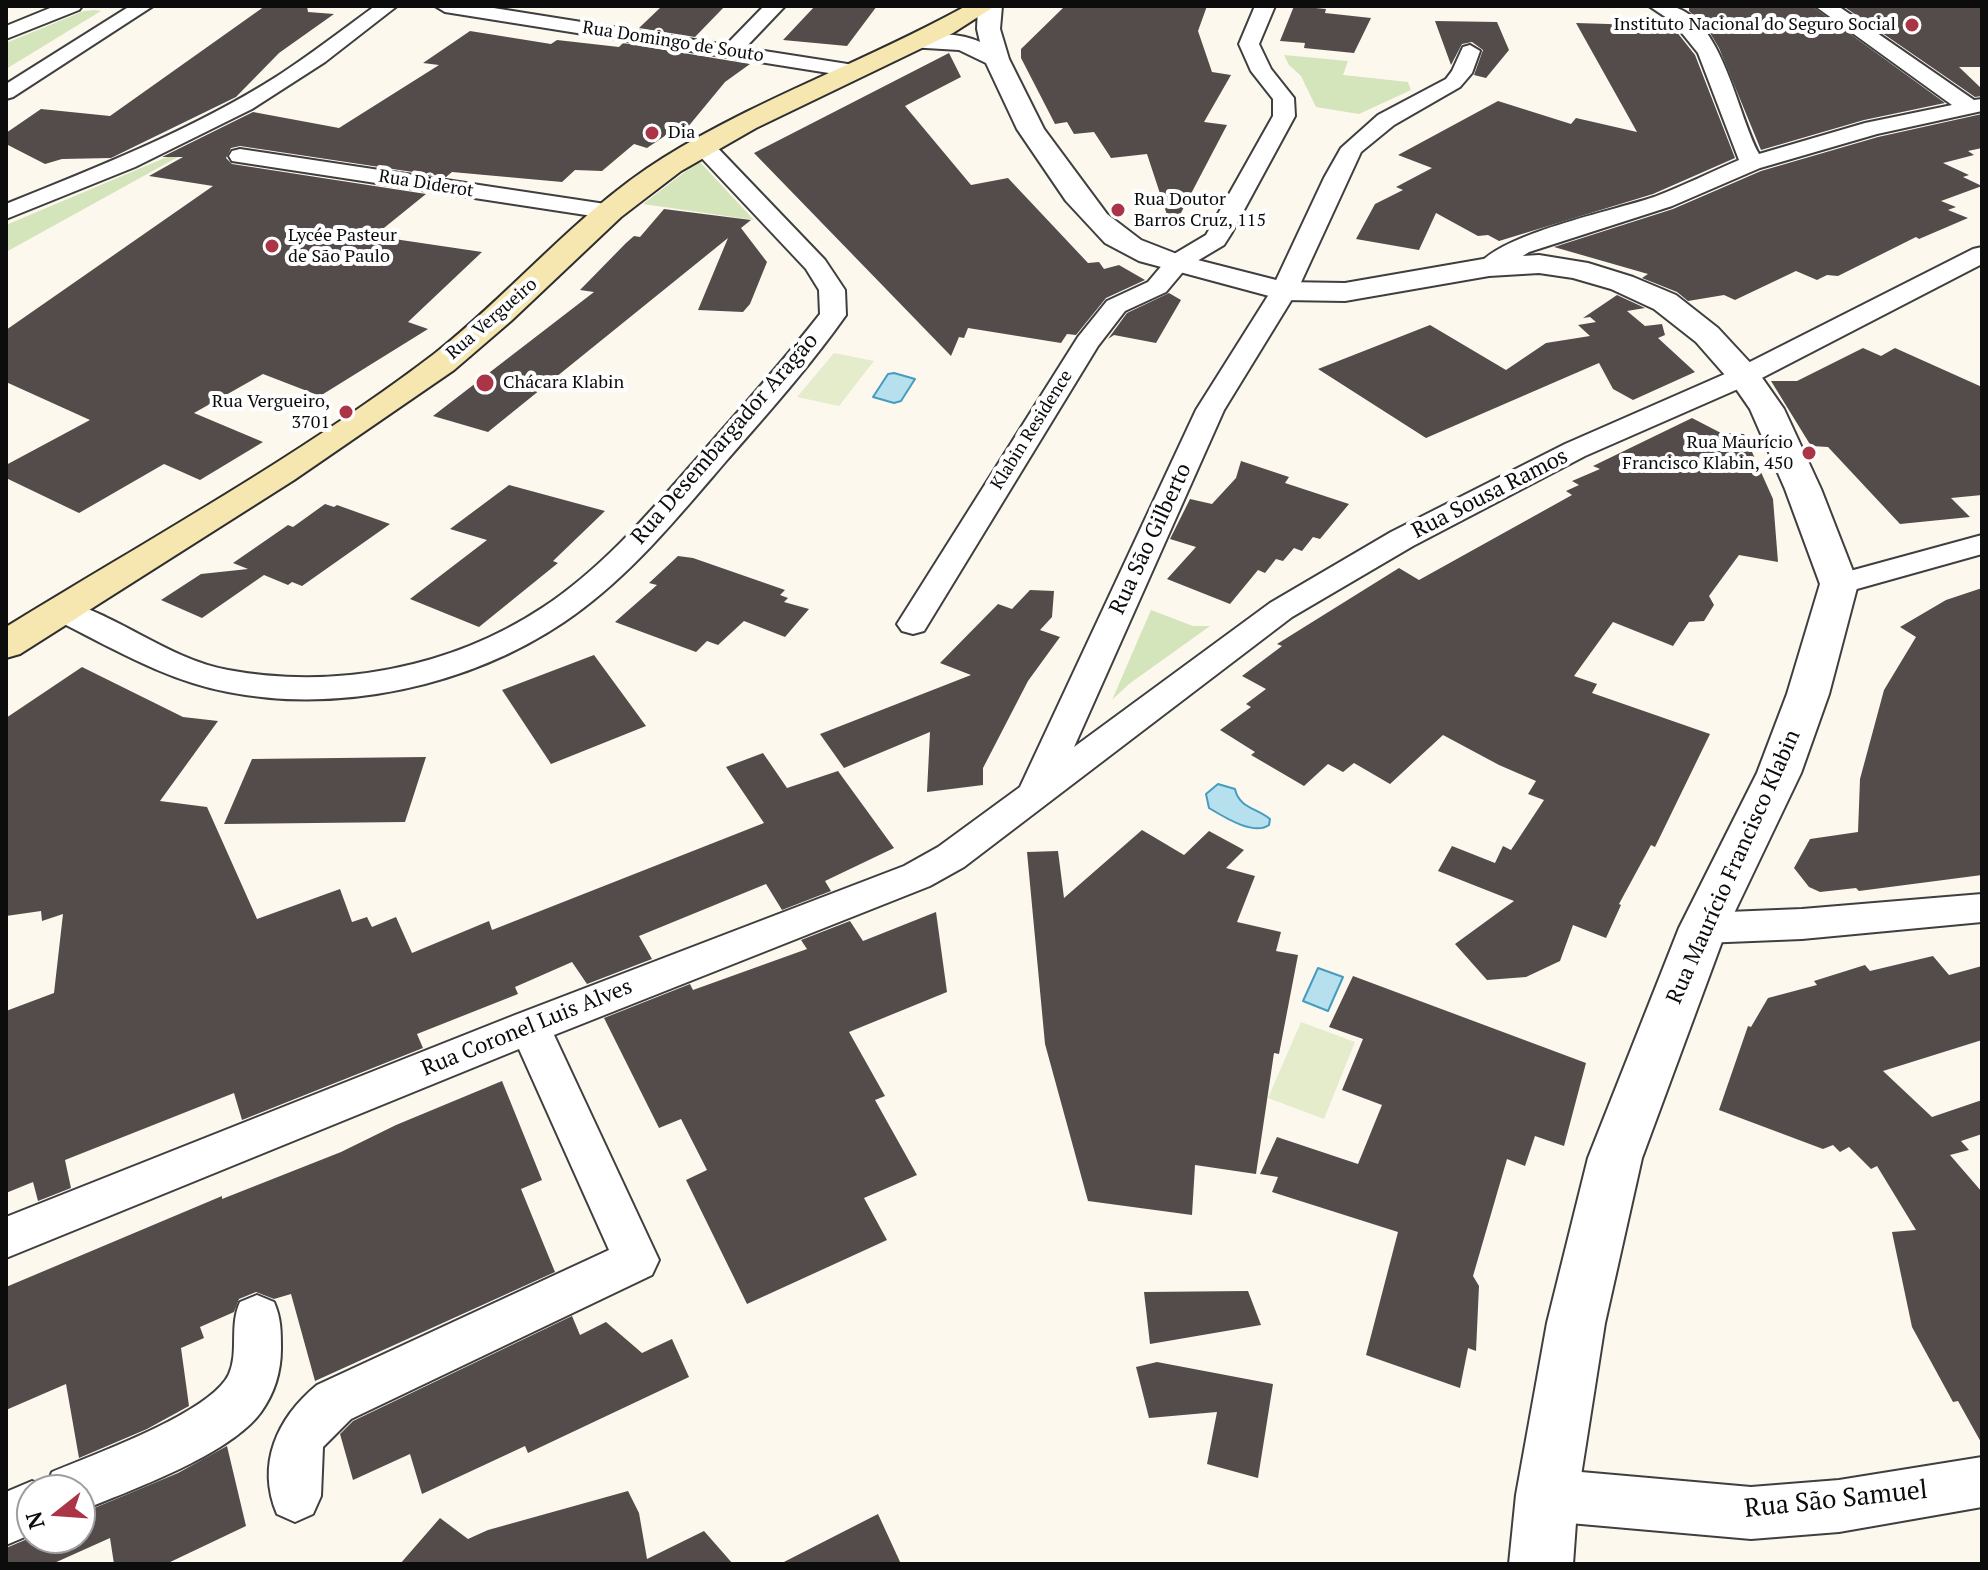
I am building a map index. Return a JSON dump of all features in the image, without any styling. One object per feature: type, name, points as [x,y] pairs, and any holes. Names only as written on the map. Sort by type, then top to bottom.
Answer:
[{"type":"main road","name":"Rua Vergueiro","points":[[6,645],[293,463],[445,361],[648,181],[703,146],[918,42],[983,6]]},
{"type":"street","points":[[6,33],[72,6]]},
{"type":"street","points":[[6,212],[150,152],[206,124],[317,58],[387,6]]},
{"type":"street","name":"Rua Domingo de Souto","points":[[445,6],[854,71]]},
{"type":"street","points":[[565,24],[584,6]]},
{"type":"street","points":[[730,52],[775,6]]},
{"type":"street","points":[[990,6],[987,15],[996,59],[1027,129],[1098,221],[1115,237],[1140,250],[1284,291],[1345,292],[1489,267],[1539,264],[1664,201],[1752,163],[1873,128],[1975,106]]},
{"type":"street","points":[[1235,278],[1215,240],[1284,116],[1283,98],[1261,71],[1249,44],[1265,6]]},
{"type":"street","points":[[1659,6],[1688,22],[1710,55],[1739,142],[1752,163]]},
{"type":"street","points":[[1825,6],[1975,106]]},
{"type":"street","points":[[6,93],[138,8]]},
{"type":"street","points":[[918,42],[963,43],[996,59]]},
{"type":"street","name":"Rua São Gilberto","points":[[1034,796],[1210,410],[1284,291],[1335,178],[1352,148],[1386,120],[1453,83],[1462,73],[1470,51]]},
{"type":"street","name":"Rua Desembargador Aragão","points":[[61,610],[202,674],[228,681],[317,687],[382,681],[422,672],[498,645],[551,616],[598,578],[682,494],[833,315],[832,290],[816,265],[703,146]]},
{"type":"street","name":"Rua Diderot","points":[[240,156],[612,212]]},
{"type":"street","name":"Klabin Residence","points":[[913,624],[1078,356],[1109,312],[1157,287],[1178,262],[1215,240]]},
{"type":"street","points":[[1564,254],[1665,302],[1707,335],[1744,376],[1767,409],[1803,489],[1839,584],[1982,544]]},
{"type":"street","name":"Rua Sousa Ramos","points":[[1034,796],[1281,610],[1325,582],[1575,450],[1744,376],[1982,254]]},
{"type":"street","name":"Rua Maurício Francisco Klabin","points":[[1541,1564],[1547,1495],[1576,1323],[1615,1158],[1703,928],[1779,773],[1808,694],[1839,584]]},
{"type":"street","name":"Rua Coronel Luis Alves","points":[[6,1238],[530,1027],[917,876],[951,857],[1034,796]]},
{"type":"street","points":[[1703,928],[1817,923],[1982,908]]},
{"type":"street","points":[[295,1496],[297,1440],[312,1420],[334,1402],[636,1260],[530,1027]]},
{"type":"street","points":[[96,1478],[223,1418],[253,1380],[257,1317]]},
{"type":"street","name":"Rua São Samuel","points":[[1547,1495],[1751,1513],[1839,1506],[1982,1482]]},
{"type":"green space","points":[[84,11],[101,11],[6,69],[6,43]]},
{"type":"green space","points":[[1284,55],[1348,61],[1343,75],[1408,82],[1411,90],[1359,114],[1316,107],[1301,76],[1289,65]]},
{"type":"green space","points":[[167,157],[178,157],[6,252],[6,225]]},
{"type":"green space","points":[[699,161],[754,220],[643,204]]},
{"type":"green space","points":[[834,353],[874,361],[839,406],[797,397]]},
{"type":"green space","points":[[1151,610],[1193,626],[1210,626],[1129,684],[1112,700]]},
{"type":"green space","points":[[1301,1022],[1355,1042],[1324,1119],[1268,1098]]},
{"type":"water","points":[[888,374],[915,379],[901,401],[894,403],[873,397]]},
{"type":"water","points":[[1218,784],[1235,789],[1244,804],[1270,819],[1269,825],[1263,828],[1247,827],[1209,808],[1206,794]]},
{"type":"water","points":[[1318,968],[1343,977],[1328,1011],[1303,1001]]},
{"type":"building","points":[[265,6],[307,6],[308,12],[334,14],[279,53],[236,97],[111,158],[62,159],[45,164],[6,144],[6,133],[41,109],[110,116]]},
{"type":"building","points":[[662,6],[725,6],[695,37],[639,28]]},
{"type":"building","points":[[815,6],[877,6],[847,46],[783,40]]},
{"type":"building","points":[[1065,6],[1207,6],[1198,31],[1212,72],[1231,75],[1204,122],[1227,125],[1172,230],[1147,154],[1111,158],[1094,132],[1074,134],[1067,122],[1055,124],[1021,58],[1021,49]]},
{"type":"building","points":[[1294,6],[1371,18],[1354,53],[1304,48],[1305,43],[1280,41]]},
{"type":"building","points":[[1689,6],[1812,6],[1945,103],[1864,120],[1761,150],[1719,48],[1707,28],[1689,11]]},
{"type":"building","name":"Instituto Nacional do Seguro Social","points":[[1843,6],[1982,6],[1982,67],[1959,67],[1982,89],[1982,96],[1975,97]]},
{"type":"building","points":[[1435,21],[1497,22],[1509,50],[1486,78],[1474,75],[1483,50],[1472,42],[1462,44],[1451,65]]},
{"type":"building","points":[[1576,23],[1672,26],[1695,55],[1735,158],[1653,194],[1499,241],[1488,235],[1478,236],[1436,213],[1419,250],[1356,239],[1375,204],[1403,190],[1396,187],[1432,168],[1398,155],[1498,101],[1571,124],[1576,118],[1637,132]]},
{"type":"building","points":[[470,31],[551,44],[557,40],[619,47],[623,43],[750,64],[725,82],[687,128],[678,127],[647,148],[634,144],[602,171],[575,170],[562,182],[452,172],[446,177],[240,146],[231,148],[226,158],[232,164],[426,194],[374,236],[482,252],[408,322],[428,329],[320,396],[263,374],[194,413],[263,442],[200,480],[164,464],[79,513],[6,478],[6,465],[90,420],[6,382],[6,330],[213,186],[149,176],[183,157],[162,157],[253,112],[339,128],[439,65],[423,63]]},
{"type":"building","points":[[949,53],[961,77],[905,106],[971,185],[1008,178],[1088,263],[1099,262],[1104,269],[1119,265],[1145,280],[1106,298],[1076,335],[1067,334],[1061,343],[968,328],[964,338],[959,337],[951,356],[754,153]]},
{"type":"building","points":[[1982,114],[1982,148],[1968,151],[1974,155],[1943,163],[1969,175],[1963,177],[1982,186],[1941,201],[1956,207],[1948,210],[1968,218],[1919,239],[1916,237],[1838,276],[1827,275],[1817,280],[1796,271],[1735,300],[1724,295],[1688,301],[1677,292],[1642,278],[1648,274],[1554,247],[1673,209],[1761,171],[1878,137]]},
{"type":"building","points":[[664,209],[751,220],[741,228],[767,262],[750,304],[743,312],[698,310],[728,238],[488,432],[433,416],[594,292],[580,290],[626,243],[634,236],[640,237]]},
{"type":"building","points":[[1169,293],[1181,300],[1156,343],[1114,335],[1108,339],[1127,313]]},
{"type":"building","points":[[1617,295],[1645,308],[1627,311],[1645,326],[1662,324],[1665,335],[1658,338],[1695,372],[1633,400],[1613,389],[1599,363],[1426,438],[1318,369],[1430,325],[1506,370],[1546,343],[1590,336],[1578,325],[1596,322],[1590,317],[1583,318]]},
{"type":"building","points":[[1863,348],[1881,356],[1895,348],[1982,387],[1982,495],[1951,498],[1970,517],[1900,524],[1828,447],[1811,446],[1771,381],[1797,381]]},
{"type":"building","points":[[1692,418],[1721,433],[1744,434],[1773,499],[1778,562],[1739,555],[1709,596],[1714,605],[1704,621],[1689,622],[1673,646],[1613,622],[1574,676],[1597,684],[1592,693],[1710,734],[1655,847],[1651,845],[1619,904],[1606,938],[1573,925],[1560,961],[1526,977],[1487,980],[1455,944],[1514,901],[1438,871],[1452,846],[1495,863],[1503,846],[1511,850],[1544,800],[1528,794],[1536,781],[1443,735],[1390,784],[1354,763],[1343,772],[1328,764],[1304,786],[1251,755],[1255,752],[1220,730],[1251,707],[1246,704],[1266,689],[1242,676],[1282,646],[1277,644],[1399,568],[1419,580],[1572,495],[1566,491],[1579,485],[1572,481],[1600,469],[1593,466]]},
{"type":"building","points":[[1241,461],[1289,477],[1285,483],[1349,504],[1320,539],[1313,537],[1302,551],[1294,548],[1283,561],[1276,559],[1265,573],[1258,570],[1230,604],[1167,579],[1196,547],[1170,539],[1190,499],[1212,504],[1236,478]]},
{"type":"building","points":[[509,485],[605,511],[553,561],[558,563],[479,627],[410,599],[487,540],[450,529]]},
{"type":"building","points":[[325,504],[337,505],[390,524],[302,586],[292,582],[288,585],[264,575],[202,618],[161,600],[201,574],[248,569],[233,563]]},
{"type":"building","points":[[678,556],[693,558],[785,590],[780,595],[788,598],[784,602],[809,609],[785,637],[744,621],[718,645],[707,641],[696,652],[615,622],[657,585],[649,583]]},
{"type":"building","points":[[1982,588],[1982,875],[1859,891],[1856,888],[1820,892],[1809,887],[1794,868],[1810,839],[1858,832],[1860,779],[1884,690],[1916,637],[1900,627],[1946,600]]},
{"type":"building","points":[[1030,590],[1054,591],[1052,617],[1040,630],[1060,637],[1028,681],[983,768],[983,785],[927,792],[930,732],[844,768],[820,734],[971,675],[940,663],[998,604],[1012,609]]},
{"type":"building","points":[[594,655],[646,726],[551,764],[502,690]]},
{"type":"building","points":[[82,667],[183,717],[218,721],[160,801],[207,807],[257,919],[340,889],[352,922],[367,917],[372,927],[396,917],[412,953],[489,921],[492,930],[764,823],[726,767],[763,753],[787,788],[838,771],[894,848],[825,881],[831,891],[782,910],[766,884],[639,936],[652,959],[587,984],[572,962],[515,987],[518,994],[417,1034],[423,1048],[242,1120],[234,1093],[65,1160],[71,1188],[38,1201],[33,1182],[6,1193],[6,1011],[54,993],[63,914],[42,921],[41,911],[6,916],[6,718]]},
{"type":"building","points":[[426,757],[405,822],[224,824],[252,759]]},
{"type":"building","points":[[1142,830],[1184,855],[1209,831],[1244,850],[1226,868],[1255,876],[1237,922],[1281,932],[1276,951],[1298,955],[1279,1054],[1274,1053],[1256,1174],[1195,1165],[1192,1215],[1088,1201],[1045,1044],[1027,852],[1058,851],[1064,898]]},
{"type":"building","points":[[936,912],[947,992],[849,1032],[885,1096],[875,1100],[917,1175],[864,1198],[887,1240],[747,1304],[686,1180],[707,1170],[681,1119],[659,1128],[604,1018],[690,984],[693,990],[807,949],[801,940],[850,921],[863,941]]},
{"type":"building","points":[[1933,956],[1949,975],[1982,966],[1982,1040],[1883,1071],[1932,1117],[1982,1100],[1982,1134],[1961,1141],[1969,1150],[1950,1155],[1982,1192],[1982,1444],[1958,1401],[1953,1402],[1912,1327],[1892,1232],[1916,1230],[1877,1166],[1871,1169],[1849,1147],[1840,1152],[1833,1145],[1823,1149],[1719,1110],[1748,1026],[1751,1027],[1768,998],[1817,985],[1814,981],[1865,965],[1870,971]]},
{"type":"building","points":[[1353,976],[1586,1063],[1564,1146],[1535,1136],[1525,1166],[1507,1159],[1473,1276],[1479,1286],[1476,1351],[1468,1348],[1460,1388],[1366,1355],[1398,1232],[1272,1192],[1278,1177],[1260,1174],[1277,1137],[1358,1164],[1382,1105],[1342,1090],[1363,1039],[1329,1027]]},
{"type":"building","points":[[502,1081],[542,1180],[521,1189],[555,1272],[315,1381],[291,1294],[274,1299],[256,1292],[239,1299],[234,1312],[200,1327],[204,1338],[181,1348],[189,1406],[147,1429],[79,1458],[66,1384],[6,1410],[6,1287],[222,1196],[222,1199],[341,1152],[396,1125]]},
{"type":"building","points":[[1248,1291],[1261,1325],[1150,1344],[1144,1292]]},
{"type":"building","points":[[572,1316],[580,1335],[606,1322],[642,1353],[672,1339],[689,1377],[528,1453],[525,1446],[422,1494],[410,1454],[353,1480],[340,1434],[353,1421]]},
{"type":"building","points":[[1157,1362],[1273,1384],[1258,1478],[1207,1464],[1217,1412],[1149,1418],[1136,1367]]},
{"type":"building","points":[[227,1446],[246,1526],[166,1564],[114,1564],[110,1538],[96,1544],[96,1507],[178,1473]]},
{"type":"building","points":[[628,1491],[639,1513],[647,1559],[704,1531],[733,1564],[400,1564],[440,1518],[468,1539],[488,1530]]},
{"type":"building","points":[[878,1514],[901,1564],[780,1564]]},
{"type":"building","points":[[16,1544],[16,1554],[74,1554],[52,1564],[6,1564],[6,1548]]},
{"type":"place","name":"Instituto Nacional do Seguro Social","points":[[1912,25]]},
{"type":"place","name":"Dia","points":[[652,133]]},
{"type":"place","name":"Rua Doutor Barros Cruz, 115","points":[[1118,210]]},
{"type":"place","name":"Lycée Pasteur de São Paulo","points":[[272,246]]},
{"type":"place","name":"Chácara Klabin","points":[[485,383]]},
{"type":"place","name":"Rua Vergueiro, 3701","points":[[346,412]]},
{"type":"place","name":"Rua Maurício Francisco Klabin, 450","points":[[1809,453]]}]
